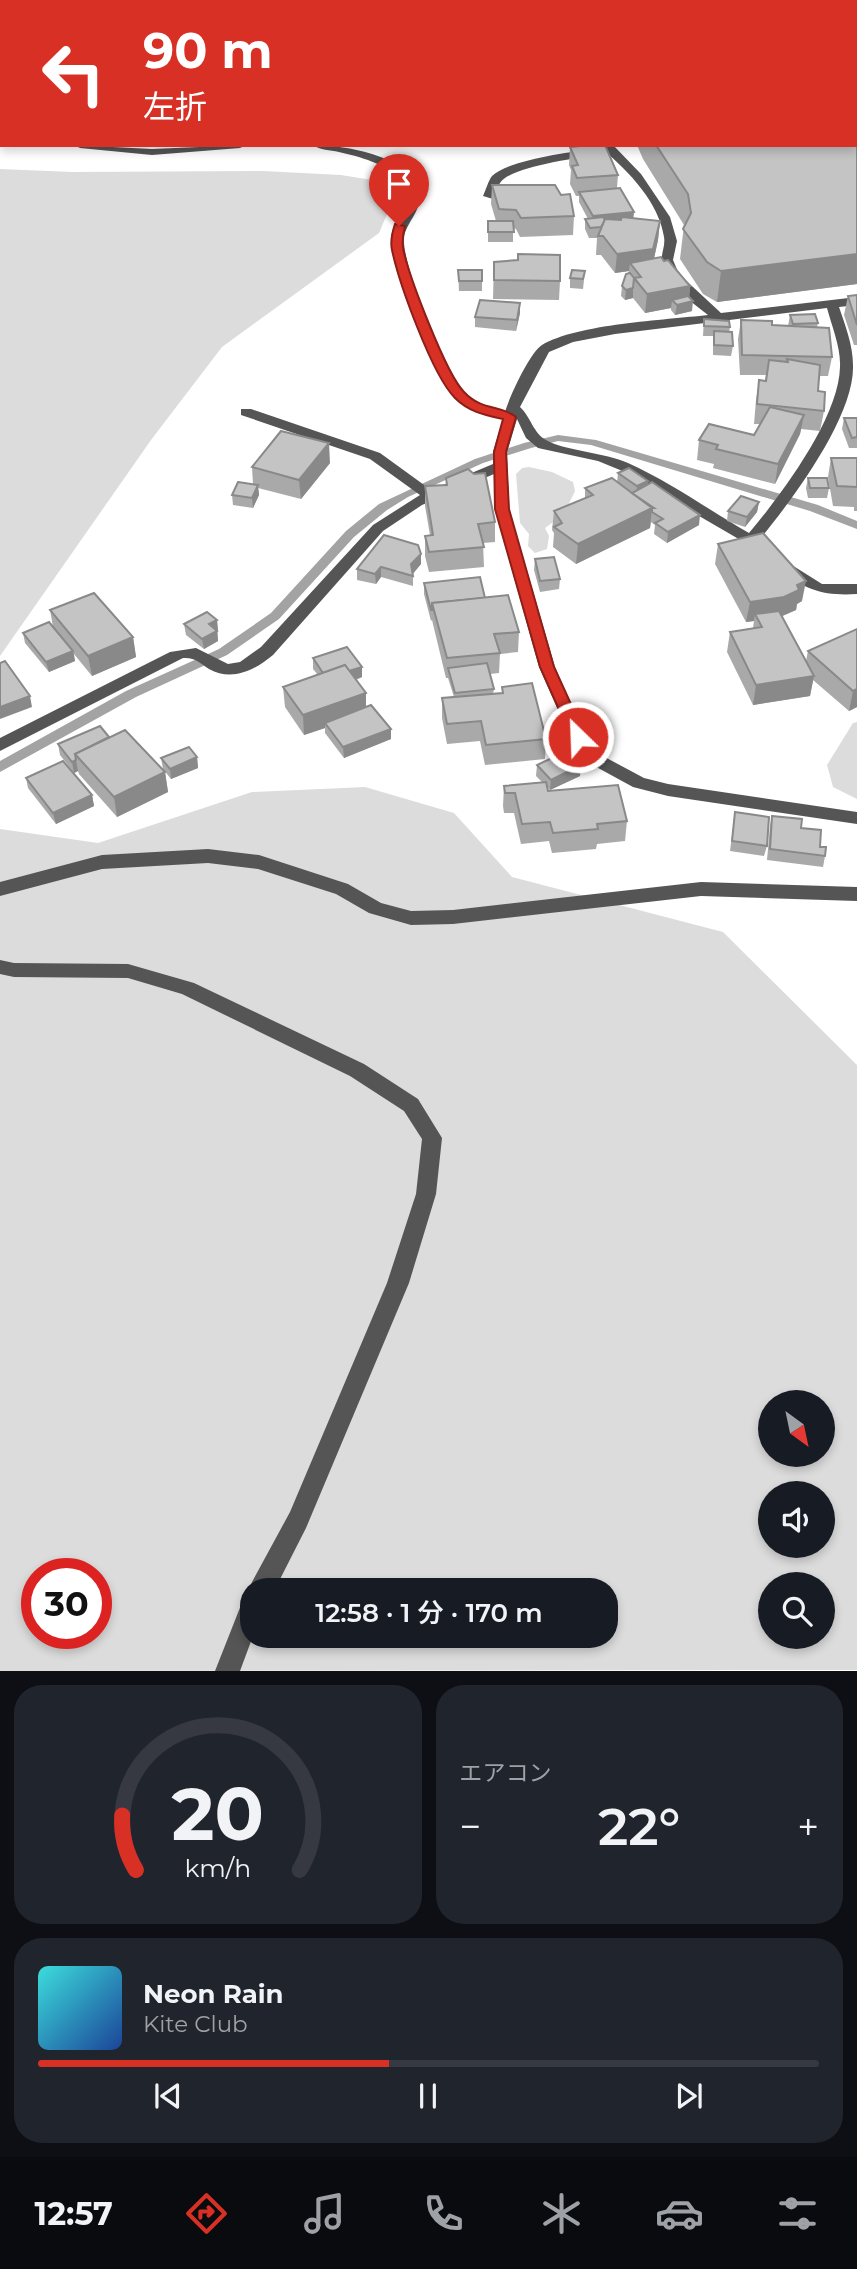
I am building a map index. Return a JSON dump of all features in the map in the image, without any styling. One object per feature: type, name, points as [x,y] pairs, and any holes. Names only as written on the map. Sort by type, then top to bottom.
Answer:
[{"type":"street","points":[[100,147],[149,152],[214,147]]},
{"type":"street","points":[[149,152],[162,147]]},
{"type":"street","points":[[329,147],[381,162],[406,181],[413,193],[412,206],[399,226],[398,250],[446,376],[458,394],[480,410],[512,412],[522,416],[537,440],[625,467],[768,550],[810,586],[837,590],[857,589]]},
{"type":"street","points":[[489,196],[496,179],[508,172],[554,158],[609,148],[624,160],[646,188],[660,226],[671,242],[666,258],[670,271],[719,318]]},
{"type":"street","points":[[857,301],[615,330],[551,344],[539,355],[512,412],[502,442],[499,466],[502,509],[547,667],[578,737],[595,759],[621,775],[668,790],[857,818]]},
{"type":"street","points":[[751,540],[832,420],[843,391],[847,368],[832,304]]},
{"type":"street","points":[[246,412],[375,456],[428,495]]},
{"type":"street","points":[[0,745],[183,652],[197,653],[221,668],[237,670],[247,666],[267,652],[378,528],[428,495],[499,466]]},
{"type":"street","points":[[0,889],[102,862],[208,856],[259,863],[342,890],[375,908],[411,918],[453,917],[701,889],[857,894]]},
{"type":"street","points":[[0,967],[14,970],[128,971],[187,988],[356,1070],[411,1105],[432,1138],[426,1194],[398,1283],[298,1520],[268,1578]]},
{"type":"street","points":[[227,1671],[240,1639]]},
{"type":"shaded area","points":[[0,169],[72,172],[263,171],[341,175],[378,181],[396,193],[379,233],[222,347],[151,440],[0,656]]},
{"type":"shaded area","points":[[522,468],[552,472],[573,482],[575,491],[564,514],[545,528],[549,536],[547,549],[535,553],[528,546],[529,534],[520,523],[516,474]]},
{"type":"shaded area","points":[[857,722],[857,799],[833,787],[827,765],[853,723]]},
{"type":"shaded area","points":[[365,787],[454,813],[512,877],[723,932],[857,1065],[857,1670],[0,1671],[0,829],[98,843],[252,792]]},
{"type":"building","points":[[570,147],[606,147],[618,175],[577,178],[572,166],[578,165]]},
{"type":"building","points":[[657,147],[857,147],[857,254],[721,271],[707,262],[683,229],[691,213],[688,194]]},
{"type":"building","points":[[492,185],[555,185],[561,195],[570,194],[574,216],[521,218],[516,210],[499,209]]},
{"type":"building","points":[[620,188],[634,212],[593,216],[579,192]]},
{"type":"building","points":[[603,217],[605,220],[601,227],[590,228],[585,219]]},
{"type":"building","points":[[622,217],[660,221],[653,249],[617,254],[603,236],[598,236],[605,219],[621,220]]},
{"type":"building","points":[[488,221],[513,221],[514,232],[488,232]]},
{"type":"building","points":[[518,254],[560,255],[560,281],[494,280],[494,262],[518,260]]},
{"type":"building","points":[[661,257],[664,261],[668,260],[690,286],[647,294],[634,278],[641,277],[630,263]]},
{"type":"building","points":[[458,270],[482,270],[482,281],[459,281]]},
{"type":"building","points":[[572,270],[585,271],[583,279],[570,278]]},
{"type":"building","points":[[630,273],[634,278],[633,288],[626,290],[622,286],[626,274]]},
{"type":"building","points":[[857,295],[857,325],[848,296]]},
{"type":"building","points":[[688,296],[693,301],[677,305],[672,300]]},
{"type":"building","points":[[480,300],[520,303],[517,320],[475,317]]},
{"type":"building","points":[[815,314],[818,323],[793,324],[790,315]]},
{"type":"building","points":[[704,319],[729,321],[730,327],[704,326]]},
{"type":"building","points":[[741,320],[772,321],[772,325],[829,328],[832,357],[742,355]]},
{"type":"building","points":[[714,331],[732,332],[733,346],[714,345]]},
{"type":"building","points":[[787,359],[820,365],[818,391],[825,392],[824,411],[757,404],[759,380],[766,381],[769,360],[788,362]]},
{"type":"building","points":[[770,407],[804,415],[778,464],[716,449],[718,445],[699,440],[709,424],[754,435]]},
{"type":"building","points":[[844,418],[857,418],[857,437],[852,438]]},
{"type":"building","points":[[281,431],[329,443],[299,480],[252,467]]},
{"type":"building","points":[[831,458],[857,458],[857,487],[837,486]]},
{"type":"building","points":[[629,468],[648,481],[637,486],[618,473]]},
{"type":"building","points":[[468,469],[474,474],[485,473],[495,522],[478,524],[484,547],[429,552],[425,536],[433,535],[425,486],[447,485],[446,478]]},
{"type":"building","points":[[612,478],[652,508],[578,544],[554,527],[562,523],[554,511],[593,495],[585,488]]},
{"type":"building","points":[[808,478],[827,478],[829,488],[810,488]]},
{"type":"building","points":[[238,482],[258,485],[252,498],[232,495]]},
{"type":"building","points":[[652,482],[700,515],[668,532],[655,523],[663,519],[652,512],[654,508],[632,493]]},
{"type":"building","points":[[741,496],[759,502],[747,517],[728,511]]},
{"type":"building","points":[[763,533],[806,581],[797,585],[799,590],[784,597],[750,602],[718,544]]},
{"type":"building","points":[[384,535],[418,545],[421,554],[411,564],[413,576],[381,567],[375,574],[357,569]]},
{"type":"building","points":[[554,557],[560,579],[540,581],[535,559]]},
{"type":"building","points":[[480,577],[485,598],[432,603],[431,610],[424,583]]},
{"type":"building","points":[[94,593],[133,637],[88,656],[50,610]]},
{"type":"building","points":[[508,595],[519,632],[494,634],[500,653],[447,658],[432,603]]},
{"type":"building","points":[[779,611],[814,676],[756,685],[730,632],[762,627],[755,614]]},
{"type":"building","points":[[207,612],[217,620],[209,624],[217,631],[202,639],[184,624]]},
{"type":"building","points":[[49,622],[73,651],[46,662],[23,633]]},
{"type":"building","points":[[857,629],[857,689],[853,691],[808,651]]},
{"type":"building","points":[[347,647],[362,667],[349,671],[345,665],[323,673],[313,658]]},
{"type":"building","points":[[5,661],[30,696],[0,707],[0,663]]},
{"type":"building","points":[[487,663],[494,689],[455,693],[448,668]]},
{"type":"building","points":[[345,665],[366,693],[303,715],[283,687]]},
{"type":"building","points":[[532,683],[546,739],[486,745],[481,721],[447,724],[442,698],[503,693],[502,687]]},
{"type":"building","points":[[371,705],[391,729],[343,747],[325,723]]},
{"type":"building","points":[[100,726],[109,737],[75,754],[76,760],[72,762],[58,744]]},
{"type":"building","points":[[125,730],[165,772],[114,797],[75,754]]},
{"type":"building","points":[[189,747],[197,757],[170,769],[161,758]]},
{"type":"building","points":[[567,751],[581,765],[551,780],[537,765]]},
{"type":"building","points":[[63,761],[92,795],[53,813],[26,778]]},
{"type":"building","points":[[546,782],[548,791],[618,785],[627,821],[597,824],[598,829],[553,833],[550,822],[522,824],[515,793],[505,793],[504,786]]},
{"type":"building","points":[[735,812],[769,817],[767,846],[732,841]]},
{"type":"building","points":[[772,816],[802,819],[801,828],[821,830],[820,847],[826,847],[825,856],[770,849]]},
{"type":"waterway","points":[[0,767],[131,694],[223,652],[275,616],[350,534],[383,507],[479,461],[528,445],[558,438],[592,442],[814,508],[857,525]]},
{"type":"route","points":[[399,226],[398,250],[446,376],[458,394],[470,404],[480,410],[510,417],[500,452],[502,509],[547,667],[578,737]]}]
